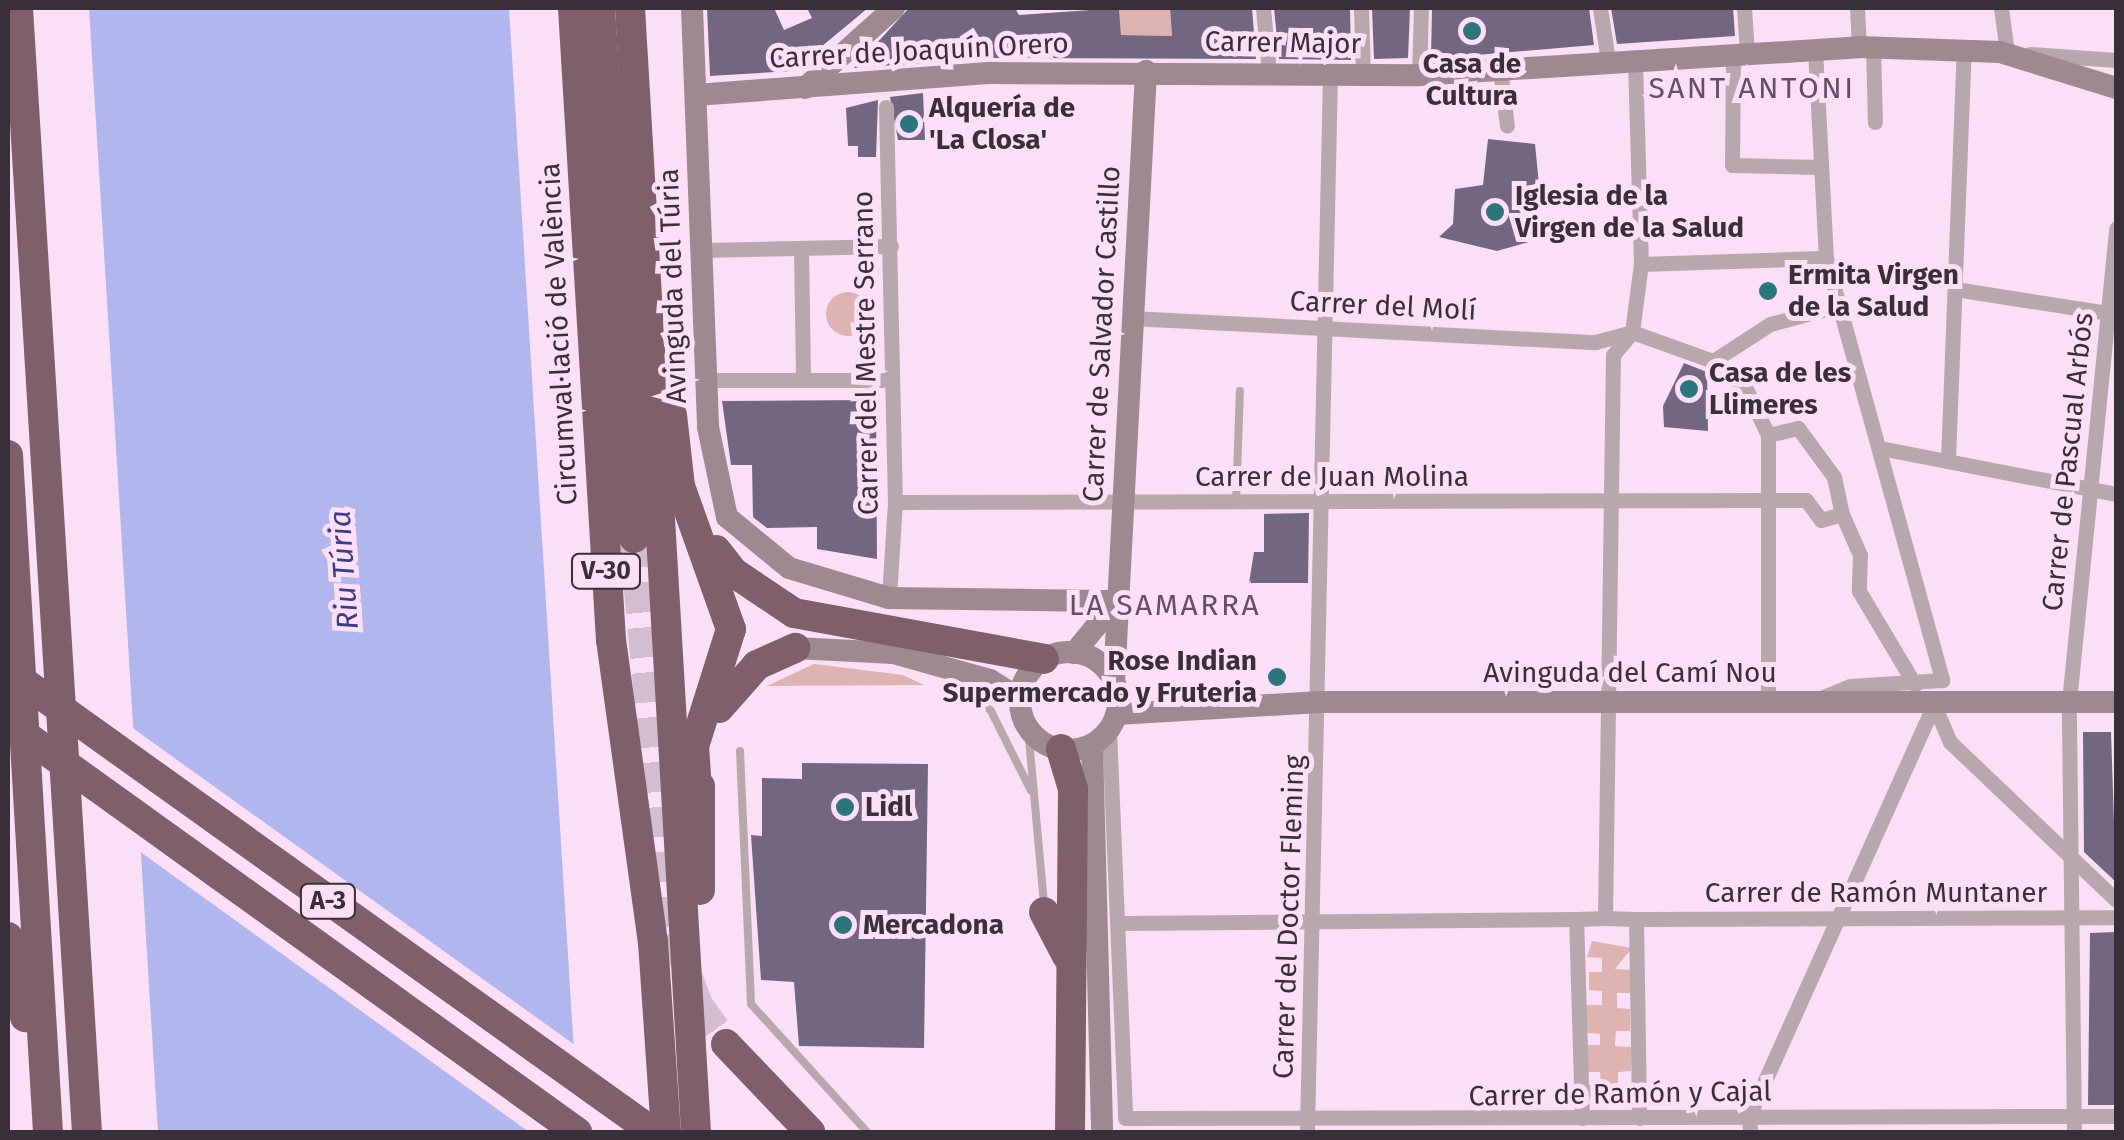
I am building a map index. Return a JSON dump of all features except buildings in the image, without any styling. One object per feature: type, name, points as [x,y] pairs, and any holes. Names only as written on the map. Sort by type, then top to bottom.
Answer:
[{"type":"highway","points":[[18,8],[87,1132]]},
{"type":"highway","name":"Circumval·lació de València","points":[[573,8],[611,640],[653,942],[666,1132]]},
{"type":"highway","points":[[600,8],[634,538]]},
{"type":"highway","name":"V-30","points":[[630,8],[696,1132]]},
{"type":"highway","points":[[642,231],[660,273],[689,512],[731,629],[694,746],[712,1132]]},
{"type":"highway","points":[[8,455],[48,1132]]},
{"type":"highway","points":[[689,512],[733,572],[794,613],[1059,656]]},
{"type":"highway","points":[[8,681],[18,622]]},
{"type":"highway","points":[[698,804],[717,712],[757,665],[795,648]]},
{"type":"highway","name":"A-3","points":[[8,671],[654,1132]]},
{"type":"highway","name":"A-3","points":[[8,722],[578,1132]]},
{"type":"highway","points":[[1060,749],[1072,789],[1070,1132]]},
{"type":"highway","points":[[1041,920],[1066,942],[1072,983]]},
{"type":"highway","points":[[8,937],[24,993],[37,1132]]},
{"type":"highway","points":[[726,1044],[810,1132]]},
{"type":"street","name":"Avinguda del Túria","points":[[692,8],[706,380],[720,499],[757,548],[804,575],[889,598]]},
{"type":"street","points":[[805,88],[894,8]]},
{"type":"street","points":[[1263,8],[1269,73]]},
{"type":"street","points":[[1361,8],[1363,74]]},
{"type":"street","points":[[1419,76],[1420,8]]},
{"type":"street","points":[[1600,8],[1608,60]]},
{"type":"street","points":[[1744,8],[1732,166],[1821,166]]},
{"type":"street","points":[[1857,8],[1875,122]]},
{"type":"street","points":[[2001,8],[2000,52],[2116,60]]},
{"type":"street","name":"Carrer Major","points":[[1146,71],[1419,76],[1572,61],[1866,47],[2000,52],[2116,88]]},
{"type":"street","points":[[1807,704],[1850,686],[1915,685],[1942,680],[1826,258],[1814,50]]},
{"type":"street","points":[[1948,460],[1964,50]]},
{"type":"street","points":[[1605,918],[1613,702],[1613,355],[1632,332],[1642,264],[1636,60]]},
{"type":"street","points":[[1500,69],[1507,126]]},
{"type":"street","name":"Carrer de Joaquín Orero","points":[[696,95],[1146,71]]},
{"type":"street","name":"Carrer de Salvador Castillo","points":[[1102,1132],[1098,1042],[1110,712],[1146,71]]},
{"type":"street","name":"Carrer del Doctor Fleming","points":[[1307,1127],[1321,702],[1330,75]]},
{"type":"street","name":"Carrer del Mestre Serrano","points":[[886,107],[896,502],[889,598]]},
{"type":"street","name":"Carrer de Pascual Arbós","points":[[2074,1124],[2069,702],[2089,489],[2113,314],[2116,228]]},
{"type":"street","points":[[701,250],[892,246]]},
{"type":"street","points":[[800,248],[803,380]]},
{"type":"street","points":[[1642,264],[1826,258]]},
{"type":"street","points":[[1956,290],[2113,314]]},
{"type":"street","points":[[1713,361],[1770,324],[1841,305]]},
{"type":"street","name":"Carrer del Molí","points":[[1131,318],[1595,342],[1632,332]]},
{"type":"street","points":[[1632,332],[1713,361],[1747,391],[1768,435],[1768,704]]},
{"type":"street","points":[[706,380],[892,380]]},
{"type":"street","points":[[1768,435],[1798,428],[1834,477],[1842,514],[1860,555],[1859,592],[1915,685]]},
{"type":"street","points":[[1880,448],[2116,494]]},
{"type":"street","points":[[1768,494],[1806,500],[1821,520],[1842,514]]},
{"type":"street","name":"Carrer de Juan Molina","points":[[896,502],[1324,503],[1768,494]]},
{"type":"street","points":[[889,598],[1116,601]]},
{"type":"street","points":[[1020,699],[1116,601]]},
{"type":"street","points":[[795,648],[844,646],[944,665],[1020,699]]},
{"type":"street","points":[[1059,656],[1110,712],[1123,923],[1576,919],[1582,1118]]},
{"type":"street","points":[[1020,699],[1028,728],[1060,749]]},
{"type":"street","name":"Avinguda del Camí Nou","points":[[1060,749],[1110,712],[1143,706],[1321,702],[2116,702]]},
{"type":"street","points":[[1934,705],[1950,742],[2116,900]]},
{"type":"street","points":[[1749,1124],[1836,918],[1934,705]]},
{"type":"street","name":"Carrer de Ramón Muntaner","points":[[1576,919],[2116,917]]},
{"type":"street","points":[[1636,919],[1640,1118]]},
{"type":"street","name":"Carrer de Ramón y Cajal","points":[[1123,923],[1125,1118],[1307,1127],[1582,1118],[1610,1125],[1640,1118],[1903,1126],[2074,1124],[2116,1116]]},
{"type":"lane","points":[[1236,503],[1240,391]]},
{"type":"lane","points":[[944,665],[990,711],[1033,795]]},
{"type":"lane","points":[[1028,728],[1041,920]]},
{"type":"lane","points":[[740,751],[752,1004],[866,1132]]},
{"type":"lane","points":[[1091,1132],[1098,1042]]},
{"type":"shaded area","points":[[1119,8],[1170,8],[1172,36],[1121,35]]},
{"type":"shaded area","points":[[848,292],[864,298],[870,314],[864,330],[848,336],[832,330],[826,314],[832,298]]},
{"type":"shaded area","points":[[814,664],[903,675],[924,685],[767,686]]},
{"type":"shaded area","points":[[1592,941],[1632,948],[1615,969],[1632,970],[1631,993],[1617,993],[1617,1008],[1630,1009],[1630,1031],[1616,1031],[1615,1046],[1631,1047],[1631,1071],[1618,1072],[1618,1085],[1633,1085],[1628,1103],[1586,1097],[1586,1085],[1601,1085],[1600,1072],[1587,1072],[1587,1045],[1600,1045],[1600,1034],[1586,1033],[1586,1005],[1602,1005],[1602,991],[1589,990],[1589,972],[1602,972],[1602,958],[1587,957]]},
{"type":"water","name":"Riu Túria","points":[[89,8],[509,8],[579,1132],[158,1132]]},
{"type":"pier","points":[[127,724],[579,1048],[584,1132],[529,1132],[135,848]]},
{"type":"tunnel","points":[[634,538],[671,933],[698,1005],[726,1044]]},
{"type":"place","name":"Casa de Cultura","points":[[1472,31]]},
{"type":"place","name":"Alquería de 'La Closa'","points":[[909,124]]},
{"type":"place","name":"Iglesia de la Virgen de la Salud","points":[[1495,212]]},
{"type":"place","name":"Ermita Virgen de la Salud","points":[[1768,291]]},
{"type":"place","name":"Casa de les Llimeres","points":[[1689,389]]},
{"type":"place","name":"Rose Indian Supermercado y Fruteria","points":[[1277,677]]},
{"type":"place","name":"Lidl","points":[[845,807]]},
{"type":"place","name":"Mercadona","points":[[843,925]]},
{"type":"district","name":"SANT ANTONI","points":[[1752,88]]},
{"type":"district","name":"LA SAMARRA","points":[[1165,605]]}]
